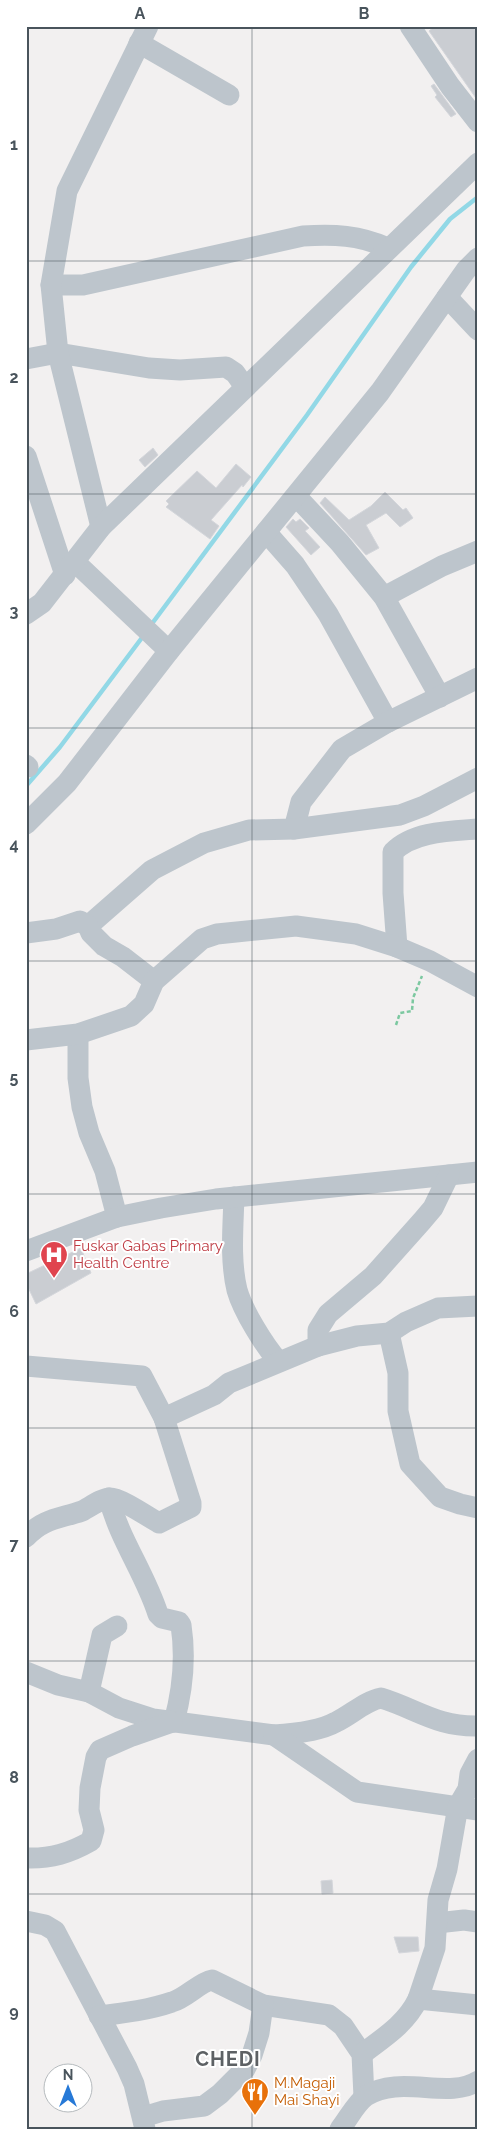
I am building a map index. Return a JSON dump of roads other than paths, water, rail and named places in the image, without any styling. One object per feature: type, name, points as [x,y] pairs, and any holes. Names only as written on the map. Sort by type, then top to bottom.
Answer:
[{"type":"street","points":[[410,26],[450,86],[478,122]]},
{"type":"street","points":[[101,527],[58,353],[51,285],[67,191],[144,34],[229,95]]},
{"type":"street","points":[[26,614],[42,603],[101,527],[478,163]]},
{"type":"street","points":[[51,285],[83,285],[303,236],[356,237],[370,240],[388,248]]},
{"type":"street","points":[[26,824],[67,783],[165,647],[266,532],[380,392],[466,270],[478,258]]},
{"type":"street","points":[[448,297],[478,330]]},
{"type":"street","points":[[26,359],[58,353],[149,368],[180,370],[226,367],[236,373],[245,387]]},
{"type":"street","points":[[26,456],[70,569],[142,626],[165,647]]},
{"type":"street","points":[[296,496],[340,543],[384,597],[440,697]]},
{"type":"street","points":[[266,532],[294,565],[328,614],[388,722]]},
{"type":"street","points":[[384,597],[442,566],[478,551]]},
{"type":"street","points":[[294,829],[301,802],[342,750],[388,722],[478,678]]},
{"type":"street","points":[[88,926],[152,870],[204,843],[249,830],[294,829],[400,815],[424,806],[478,778]]},
{"type":"street","points":[[397,947],[393,893],[393,852],[412,839],[435,833],[478,829]]},
{"type":"street","points":[[26,933],[56,929],[76,921],[88,926],[91,933],[104,946],[123,957],[154,981]]},
{"type":"street","points":[[26,1040],[78,1034],[131,1016],[144,1004],[154,981],[202,939],[217,934],[296,926],[356,934],[397,947],[430,961],[478,987]]},
{"type":"street","points":[[78,1034],[78,1078],[82,1107],[89,1133],[105,1171],[117,1217]]},
{"type":"street","points":[[26,1251],[117,1217],[161,1208],[234,1197],[478,1172]]},
{"type":"street","points":[[318,1346],[318,1330],[328,1314],[374,1276],[422,1221],[433,1208],[449,1175]]},
{"type":"street","points":[[234,1197],[233,1252],[238,1292],[255,1327],[278,1361]]},
{"type":"street","points":[[164,1418],[214,1395],[229,1383],[255,1373],[278,1361],[318,1346],[358,1336],[389,1332],[406,1322],[438,1308],[478,1306]]},
{"type":"street","points":[[389,1332],[398,1373],[398,1411],[410,1464],[440,1497],[478,1508]]},
{"type":"street","points":[[26,1366],[142,1376],[164,1418],[191,1507],[159,1523],[119,1500],[109,1498],[79,1512],[47,1521],[33,1529],[26,1537]]},
{"type":"street","points":[[109,1498],[114,1516],[140,1570],[158,1614],[162,1618],[179,1622],[181,1625],[184,1645],[183,1671],[180,1698],[174,1722]]},
{"type":"street","points":[[89,1692],[102,1635],[117,1626]]},
{"type":"street","points":[[26,1672],[58,1685],[89,1692],[119,1708],[153,1719],[274,1735],[292,1734],[334,1724],[374,1700],[381,1698],[428,1718],[451,1725],[478,1726]]},
{"type":"street","points":[[26,1858],[43,1859],[62,1855],[91,1841],[94,1830],[89,1810],[90,1788],[96,1757],[100,1750],[132,1736],[174,1722]]},
{"type":"street","points":[[274,1735],[357,1792],[421,1803],[468,1808]]},
{"type":"street","points":[[362,2054],[397,2028],[418,1999],[435,1948],[438,1900],[468,1808],[470,1774],[478,1759]]},
{"type":"street","points":[[437,1923],[464,1920],[478,1922]]},
{"type":"street","points":[[26,1921],[45,1925],[55,1931],[134,2084],[144,2123],[163,2112],[204,2106],[220,2094],[245,2069],[252,2055],[259,2032],[263,2005]]},
{"type":"street","points":[[99,2016],[173,2002],[197,1989],[203,1983],[212,1980],[263,2005],[329,2015],[344,2026],[362,2054],[364,2097]]},
{"type":"street","points":[[418,1999],[478,2005]]},
{"type":"street","points":[[340,2129],[364,2097],[382,2087],[462,2088],[478,2080]]},
{"type":"waterway","points":[[151,625],[307,415],[411,267],[450,219],[478,197]]},
{"type":"waterway","points":[[26,786],[60,747],[144,635]]},
{"type":"place","name":"Fuskar Gabas Primary Health Centre","points":[[54,1279]]},
{"type":"place","name":"M.Magaji Mai Shayi","points":[[255,2116]]},
{"type":"district","name":"CHEDI","points":[[228,2059]]}]
